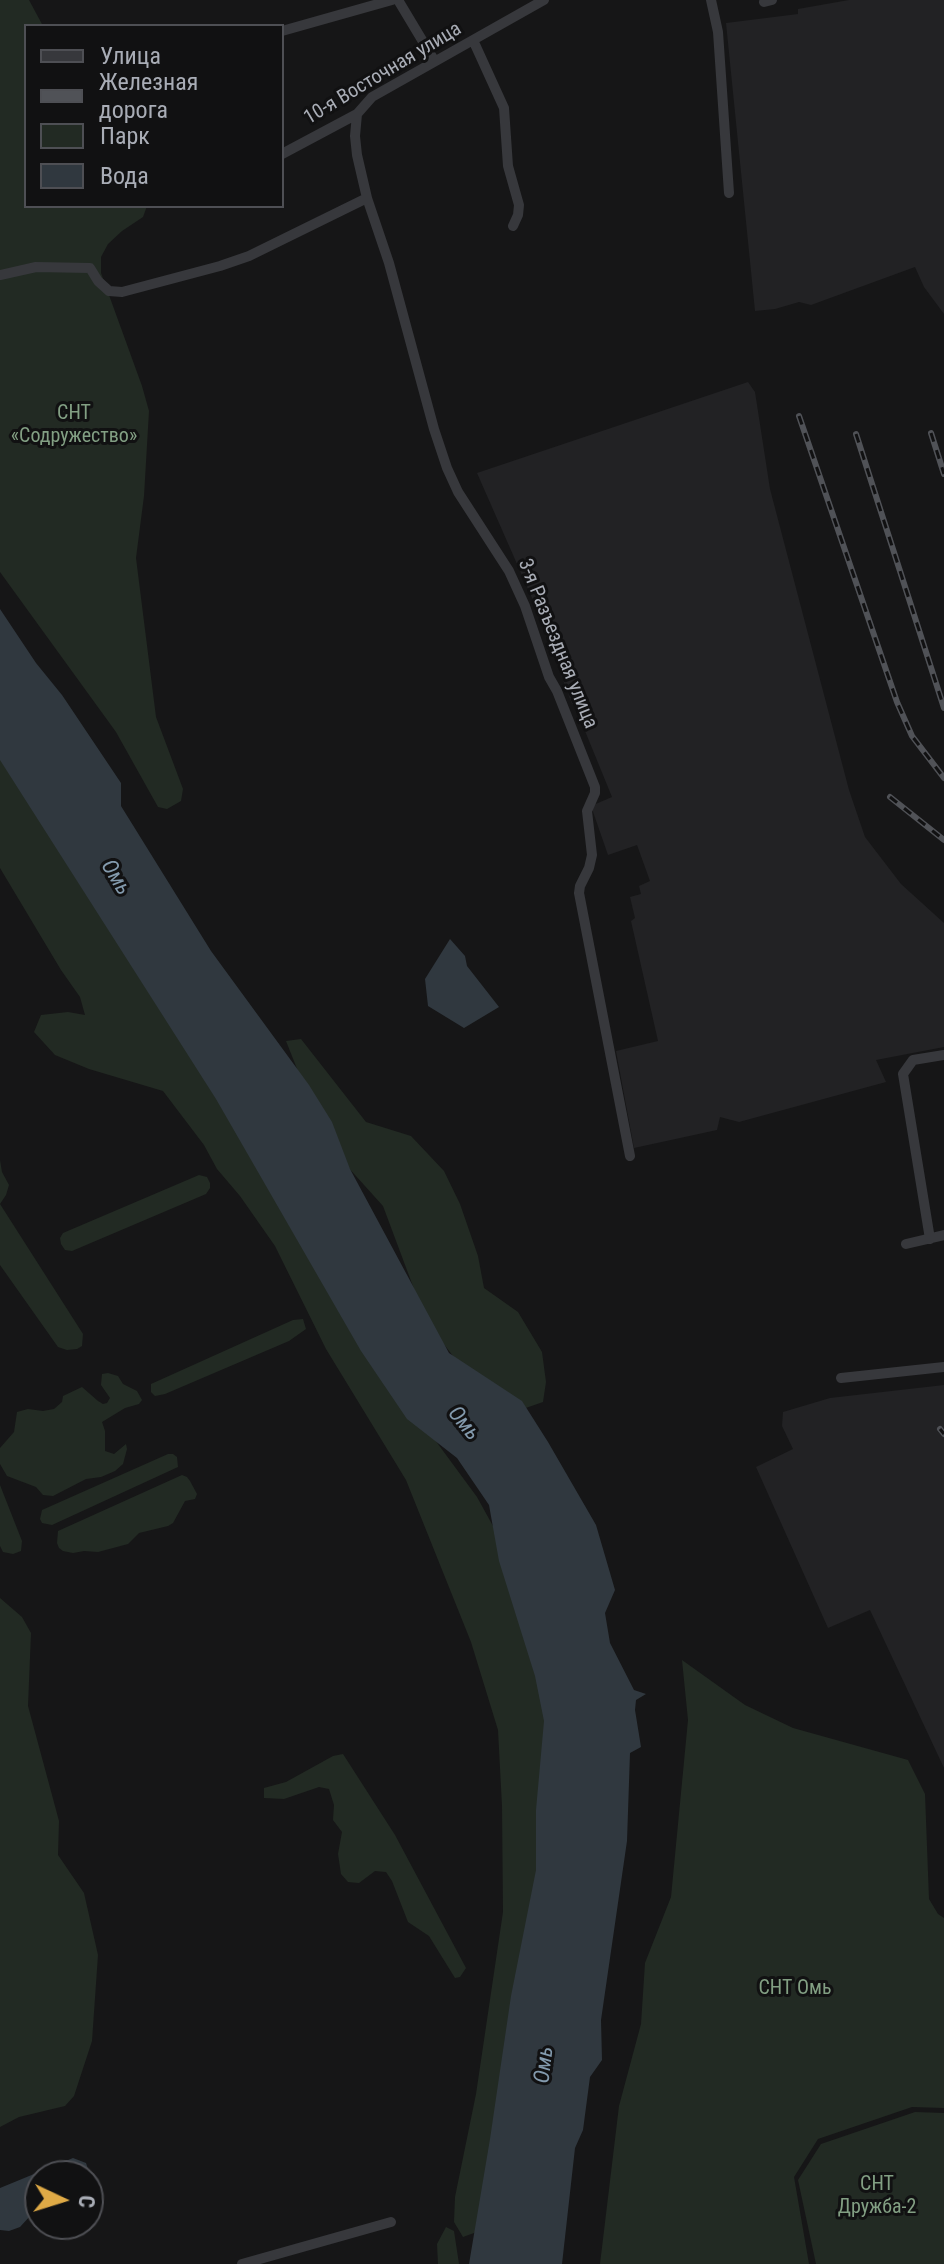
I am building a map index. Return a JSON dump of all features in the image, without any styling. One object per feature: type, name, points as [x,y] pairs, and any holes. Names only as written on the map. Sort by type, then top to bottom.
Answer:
[{"type":"street","points":[[284,30],[395,0],[434,60]]},
{"type":"street","name":"10-я Восточная улица","points":[[284,153],[357,114],[372,97],[434,60],[544,0]]},
{"type":"street","points":[[711,0],[718,32],[729,193]]},
{"type":"street","points":[[473,40],[504,108],[508,166],[519,205],[513,226]]},
{"type":"street","name":"3-я Разъездная улица","points":[[357,114],[357,155],[367,198],[389,263],[447,468],[458,492],[509,571],[595,787],[587,811],[592,855],[579,893],[630,1156]]},
{"type":"street","points":[[0,275],[36,267],[90,268],[109,291],[122,292],[249,256],[367,198]]},
{"type":"street","points":[[930,1239],[903,1074],[913,1060],[944,1055]]},
{"type":"street","points":[[906,1244],[943,1239]]},
{"type":"street","points":[[841,1378],[944,1367]]},
{"type":"street","points":[[242,2264],[391,2222]]},
{"type":"shaded area","points":[[849,0],[944,0],[944,314],[924,287],[915,267],[811,305],[799,302],[755,311],[726,23],[798,14],[798,9]]},
{"type":"shaded area","points":[[748,382],[755,392],[770,489],[849,790],[865,837],[901,884],[944,923],[944,1047],[876,1060],[886,1082],[739,1122],[720,1117],[717,1130],[634,1148],[616,1051],[658,1041],[631,921],[635,918],[630,897],[641,894],[639,886],[650,881],[637,845],[608,855],[591,806],[612,797],[572,704],[532,598],[477,473]]},
{"type":"shaded area","points":[[944,1385],[944,1768],[870,1610],[828,1628],[756,1467],[793,1449],[782,1426],[783,1412],[830,1398]]},
{"type":"green space","name":"СНТ «Содружество»","points":[[0,0],[29,0],[42,24],[24,24],[24,208],[146,208],[143,217],[108,244],[101,257],[101,273],[149,411],[144,496],[136,558],[156,717],[183,789],[181,801],[167,809],[158,807],[116,732],[0,572]]},
{"type":"green space","points":[[0,750],[399,1391],[477,1497],[504,1546],[549,1711],[545,1844],[482,2230],[463,2237],[454,2222],[455,2197],[476,2094],[503,1912],[498,1730],[471,1642],[406,1480],[326,1349],[275,1246],[217,1169],[204,1145],[163,1091],[89,1069],[55,1055],[34,1032],[41,1015],[68,1012],[85,1015],[80,997],[0,868]]},
{"type":"green space","points":[[301,1039],[366,1122],[411,1136],[444,1171],[460,1204],[478,1256],[484,1288],[518,1312],[542,1352],[546,1382],[543,1402],[520,1410],[470,1378],[426,1321],[383,1206],[337,1155],[313,1109],[286,1041]]},
{"type":"green space","points":[[0,1160],[9,1185],[0,1204]]},
{"type":"green space","points":[[199,1175],[207,1177],[210,1183],[206,1194],[72,1251],[65,1250],[61,1244],[63,1233]]},
{"type":"green space","points":[[0,1204],[83,1334],[82,1346],[77,1349],[58,1347],[0,1265]]},
{"type":"green space","points":[[303,1319],[306,1329],[289,1341],[165,1394],[155,1396],[151,1392],[151,1384],[293,1320]]},
{"type":"green space","points":[[102,1374],[118,1376],[123,1384],[137,1391],[142,1400],[102,1422],[105,1451],[114,1454],[126,1444],[123,1464],[115,1471],[86,1479],[53,1496],[43,1495],[36,1487],[7,1476],[0,1464],[0,1448],[14,1432],[17,1412],[54,1409],[62,1402],[63,1396],[82,1387],[98,1401],[107,1403],[110,1398],[101,1385]]},
{"type":"green space","points":[[168,1454],[177,1457],[178,1467],[52,1525],[42,1523],[42,1510]]},
{"type":"green space","points":[[182,1475],[187,1477],[197,1494],[195,1499],[185,1501],[173,1523],[168,1526],[139,1533],[128,1544],[98,1552],[73,1553],[59,1548],[58,1531]]},
{"type":"green space","points":[[0,1485],[22,1541],[21,1551],[13,1554],[3,1552],[0,1546]]},
{"type":"green space","points":[[0,1598],[22,1617],[31,1633],[28,1706],[59,1821],[58,1855],[84,1893],[98,1955],[92,2041],[74,2096],[65,2106],[19,2117],[0,2127]]},
{"type":"green space","name":"СНТ Омь","points":[[682,1660],[745,1705],[793,1728],[908,1760],[925,1794],[929,1899],[944,1918],[944,2108],[912,2107],[818,2139],[794,2177],[809,2264],[600,2264],[619,2106],[641,2024],[645,1963],[671,1897],[688,1720]]},
{"type":"green space","points":[[343,1754],[395,1835],[466,1968],[460,1977],[455,1978],[429,1936],[408,1922],[386,1872],[375,1871],[359,1883],[348,1882],[341,1874],[338,1854],[342,1832],[333,1820],[334,1805],[329,1789],[319,1787],[284,1799],[264,1798],[264,1788],[286,1782],[333,1756]]},
{"type":"green space","name":"СНТ Дружба-2","points":[[915,2112],[944,2113],[944,2264],[816,2264],[798,2180],[821,2144]]},
{"type":"green space","points":[[446,2227],[454,2231],[459,2264],[438,2264],[437,2244]]},
{"type":"water","name":"Омь","points":[[0,609],[121,783],[121,806],[211,951],[309,1085],[332,1122],[350,1169],[449,1353],[522,1401],[596,1525],[615,1590],[605,1613],[610,1643],[634,1690],[646,1694],[636,1700],[641,1747],[630,1753],[627,1841],[601,2020],[602,2060],[590,2077],[583,2130],[575,2148],[562,2264],[469,2264],[511,1996],[536,1870],[536,1810],[544,1721],[535,1676],[499,1561],[489,1505],[457,1458],[407,1419],[361,1351],[216,1099],[0,760]]},
{"type":"water","points":[[450,939],[499,1007],[464,1028],[428,1006],[425,979]]},
{"type":"water","points":[[24,2178],[24,2223],[9,2231],[0,2230],[0,2188]]},
{"type":"railway","points":[[799,416],[897,702],[912,736],[944,778]]},
{"type":"railway","points":[[931,433],[944,474]]},
{"type":"railway","points":[[856,434],[944,708]]},
{"type":"railway","points":[[890,797],[944,840]]},
{"type":"railway","points":[[940,1429],[944,1434]]}]
